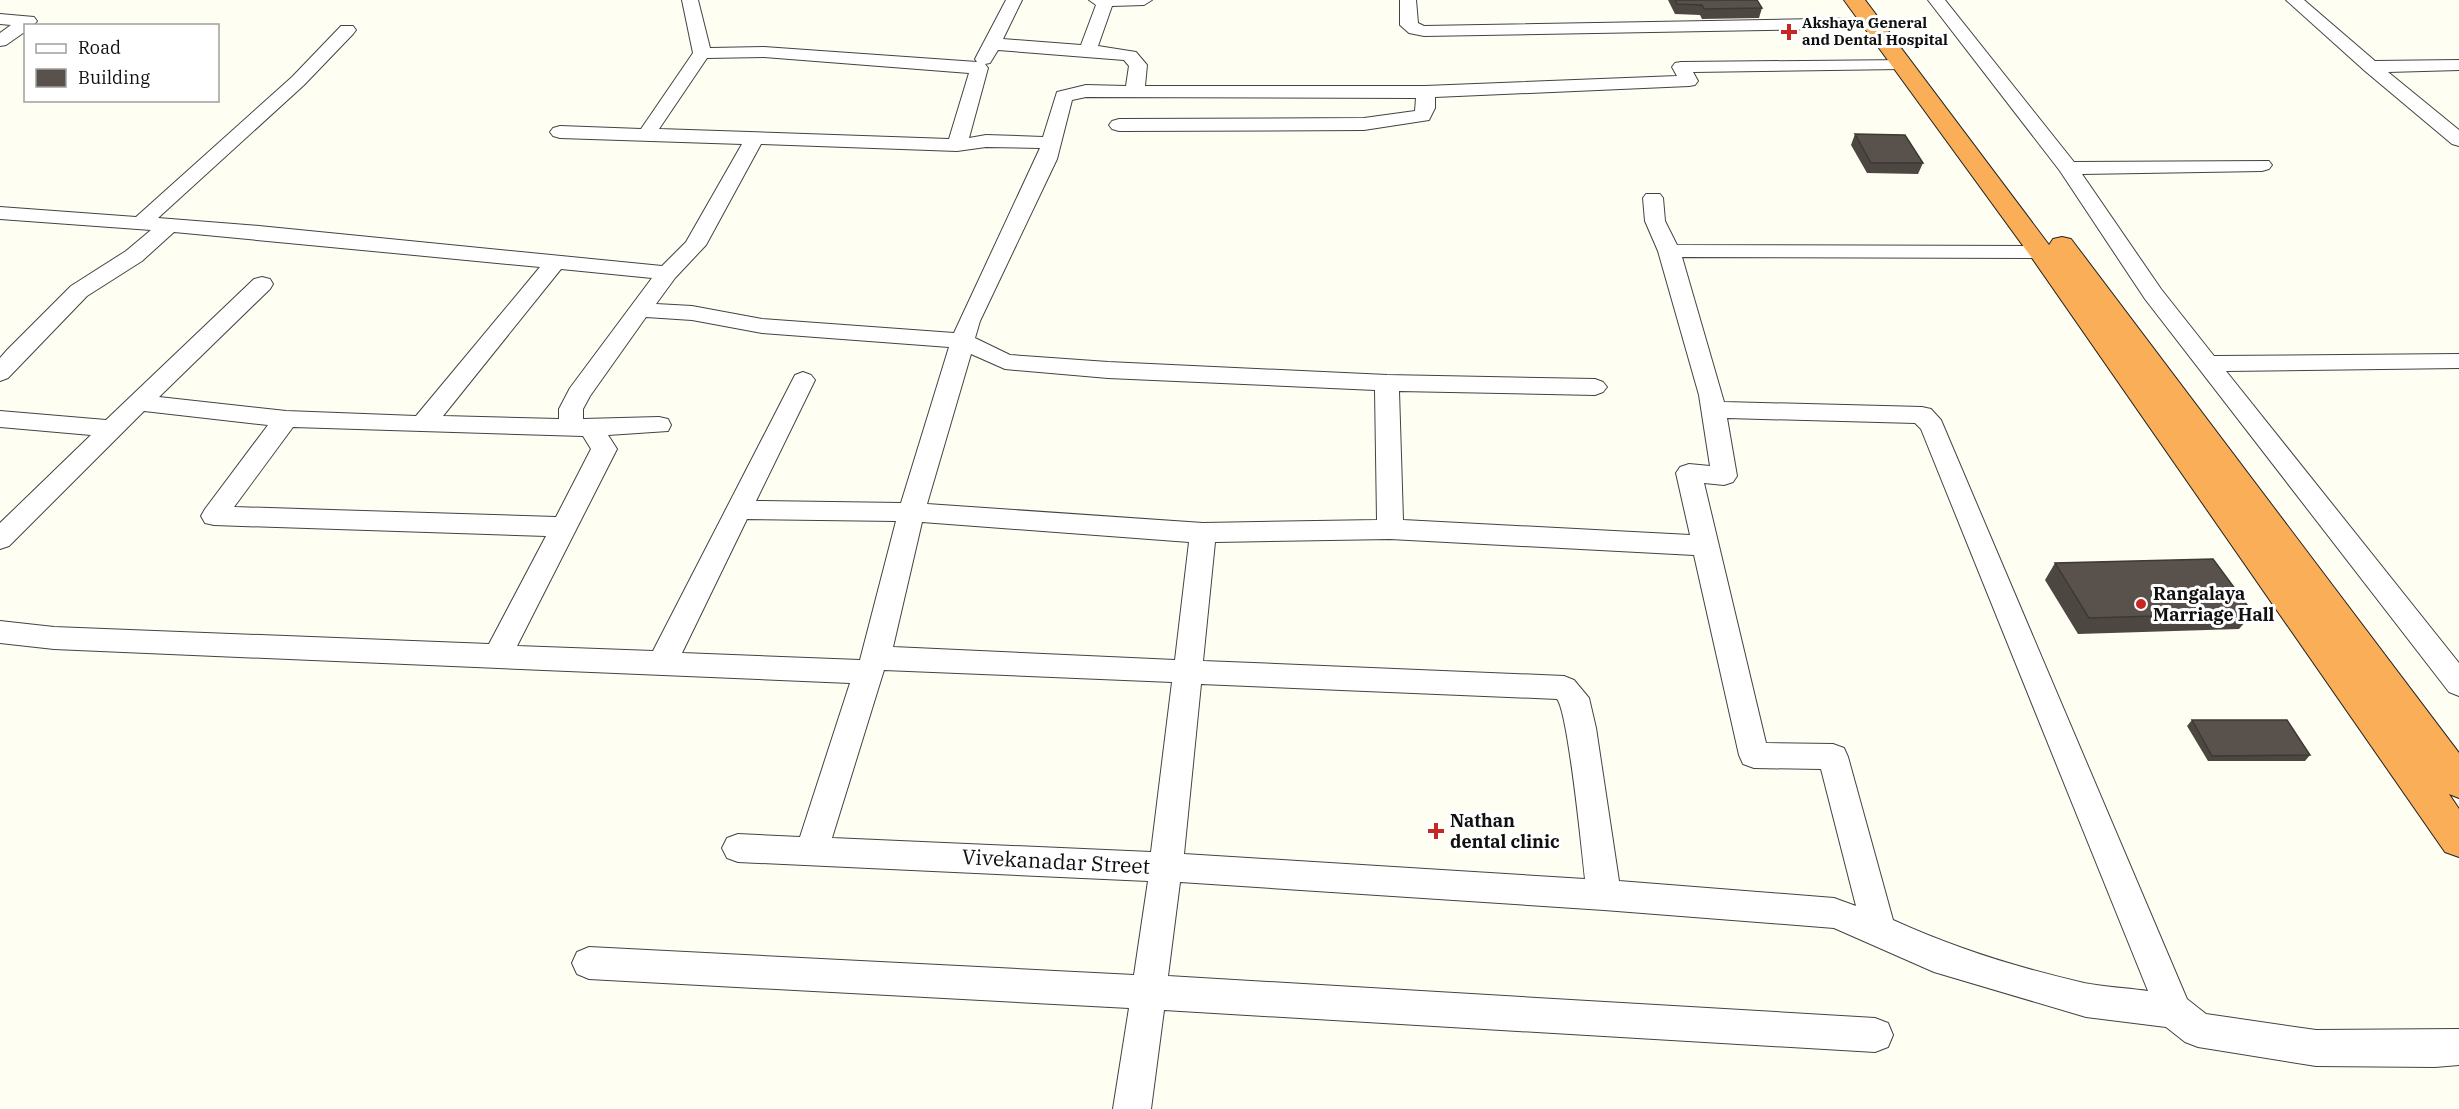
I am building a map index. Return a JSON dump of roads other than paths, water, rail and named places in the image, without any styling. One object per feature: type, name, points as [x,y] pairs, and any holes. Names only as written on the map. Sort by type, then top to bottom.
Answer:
[{"type":"highway","points":[[1854,0],[2041,252],[2459,840]]},
{"type":"highway","points":[[1881,0],[2459,782]]},
{"type":"street","points":[[646,135],[702,53],[690,0]]},
{"type":"street","points":[[957,145],[979,68],[1014,0]]},
{"type":"street","points":[[1088,51],[1101,2],[1144,0]]},
{"type":"street","points":[[1408,0],[1409,25],[1424,31],[1871,23]]},
{"type":"street","points":[[1936,0],[2068,168],[2152,294],[2459,684]]},
{"type":"street","points":[[2294,0],[2459,140]]},
{"type":"street","points":[[0,19],[28,21],[0,41]]},
{"type":"street","points":[[140,224],[298,81],[347,30]]},
{"type":"street","points":[[992,44],[1130,56],[1138,65],[1135,90]]},
{"type":"street","points":[[702,53],[764,52],[979,68]]},
{"type":"street","points":[[812,851],[872,665],[911,512],[969,321],[1053,143],[1064,96],[1086,91],[1135,90],[1425,92],[1689,81],[1682,67],[1901,64]]},
{"type":"street","points":[[2371,67],[2459,65]]},
{"type":"street","points":[[1119,125],[1388,122],[1422,116],[1426,108],[1425,92]]},
{"type":"street","points":[[560,132],[957,145],[986,141],[1053,143]]},
{"type":"street","points":[[497,656],[604,449],[599,437],[581,427],[571,409],[579,394],[640,310],[668,273],[695,244],[755,138]]},
{"type":"street","points":[[2068,168],[2262,165]]},
{"type":"street","points":[[1653,198],[1655,220],[1669,251],[1711,395],[1724,476],[1689,473],[1754,755],[1833,757],[1879,930]]},
{"type":"street","points":[[0,213],[271,233],[668,273]]},
{"type":"street","points":[[0,373],[79,291],[134,256],[168,226]]},
{"type":"street","points":[[1669,251],[2041,252]]},
{"type":"street","points":[[423,424],[556,261]]},
{"type":"street","points":[[0,539],[262,284]]},
{"type":"street","points":[[640,310],[692,313],[762,326],[963,341],[1005,362],[1108,370],[1387,382],[1595,387]]},
{"type":"street","points":[[2208,364],[2459,361]]},
{"type":"street","points":[[662,663],[803,380]]},
{"type":"street","points":[[1387,382],[1390,529]]},
{"type":"street","points":[[138,403],[185,406],[286,419],[581,427],[659,425]]},
{"type":"street","points":[[1712,410],[1922,415],[1932,426],[2174,1011],[2198,1030],[2316,1048],[2435,1049],[2459,1047]]},
{"type":"street","points":[[0,419],[112,429]]},
{"type":"street","points":[[286,419],[214,516],[564,528]]},
{"type":"street","points":[[738,510],[911,512],[1203,534],[1390,529],[1705,546]]},
{"type":"street","points":[[1203,534],[1167,867],[1604,895],[1834,913],[1879,930],[1934,956],[2086,1000],[2174,1011]]},
{"type":"street","points":[[0,632],[54,638],[662,663],[1188,671],[1564,688],[1574,698],[1581,728],[1604,895]]},
{"type":"street","name":"Vivekanadar Street","points":[[738,848],[1167,867],[1132,1109]]},
{"type":"street","points":[[589,963],[1149,992],[1875,1035]]},
{"type":"place","name":"Akshaya General and Dental Hospital","points":[[1789,32]]},
{"type":"place","name":"Rangalaya Marriage Hall","points":[[2141,604]]},
{"type":"place","name":"Nathan dental clinic","points":[[1436,831]]}]
